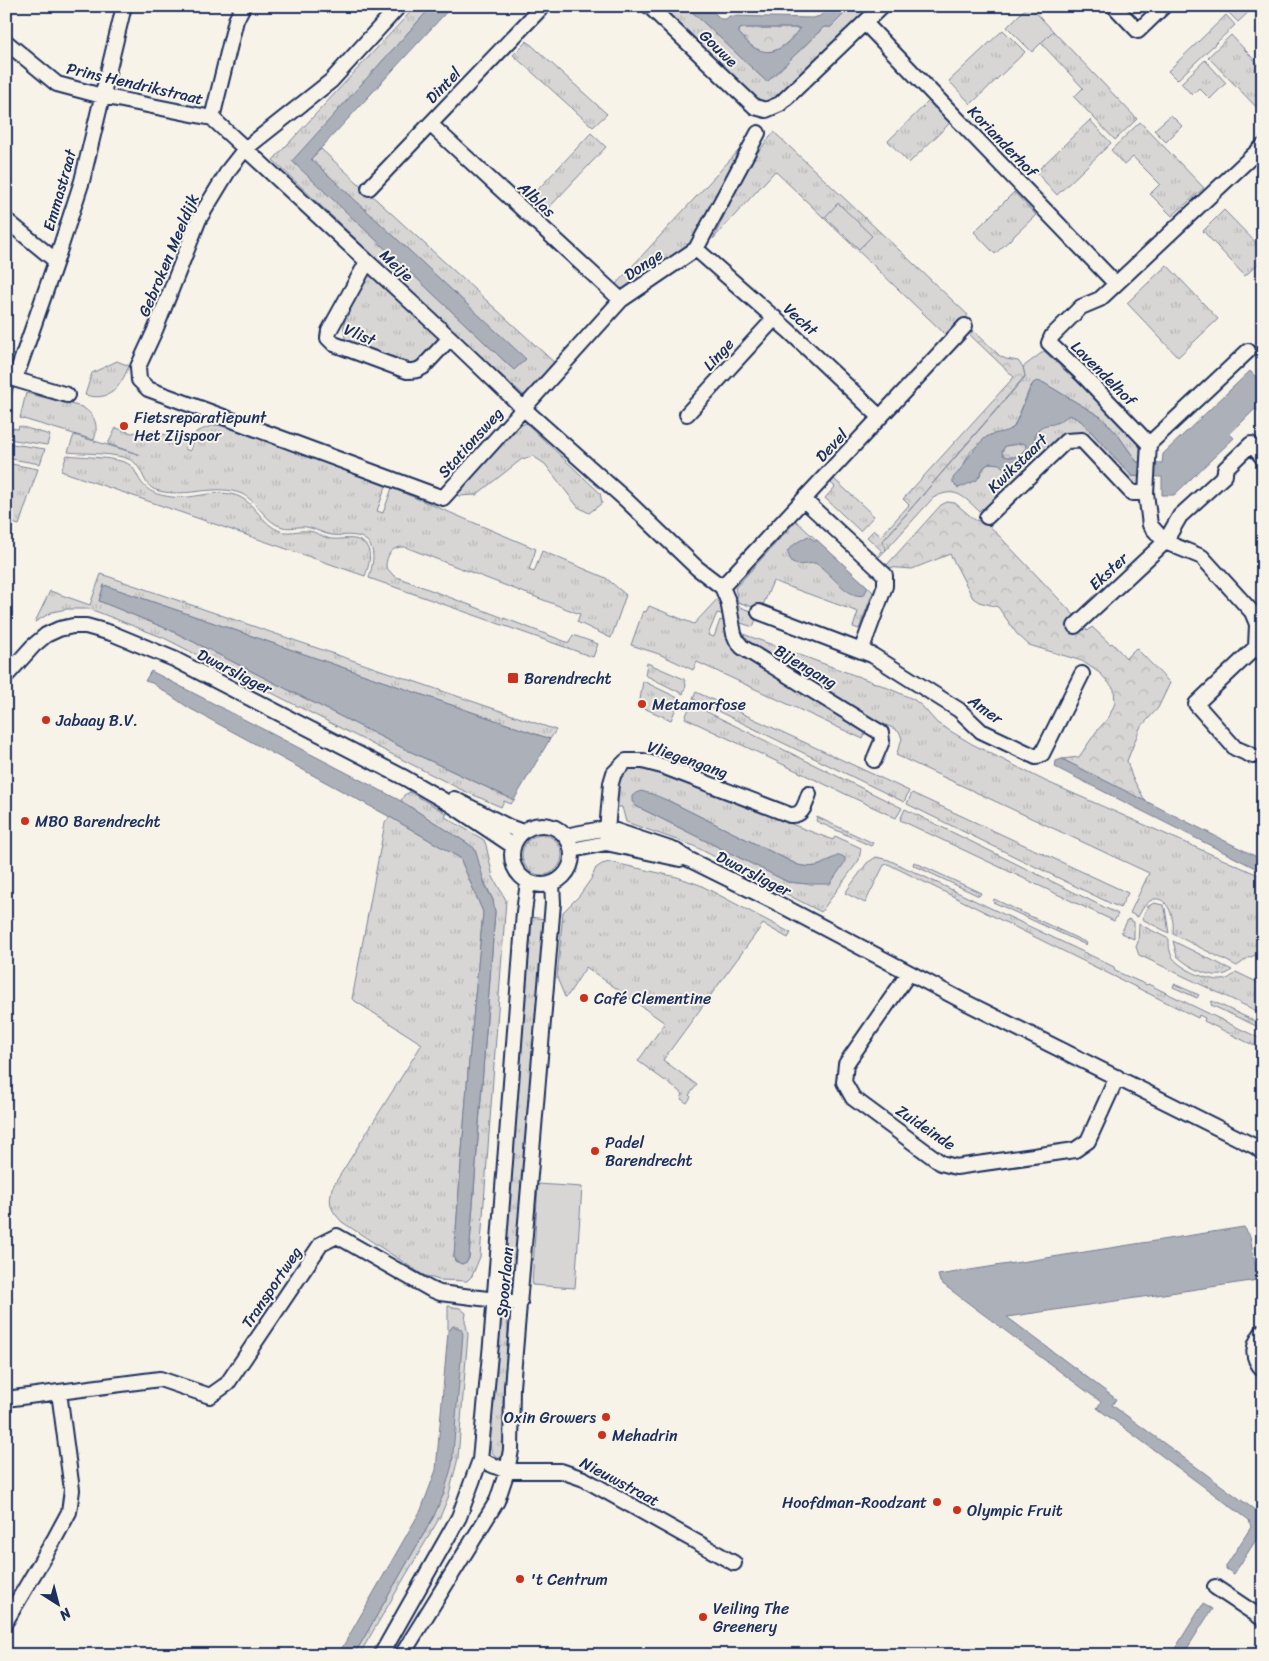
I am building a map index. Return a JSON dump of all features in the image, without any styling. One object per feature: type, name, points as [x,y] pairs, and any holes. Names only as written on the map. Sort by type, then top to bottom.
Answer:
[{"type":"street","name":"Emmastraat","points":[[11,378],[56,261],[82,181],[124,6]]},
{"type":"street","points":[[212,118],[236,20],[243,6]]},
{"type":"street","name":"Gebroken Meeldijk","points":[[139,380],[138,367],[156,328],[199,219],[225,176],[245,150],[331,80],[399,6]]},
{"type":"street","name":"Dintel","points":[[369,188],[543,6]]},
{"type":"street","name":"Gouwe","points":[[649,6],[755,106],[766,110],[780,104],[865,23]]},
{"type":"street","points":[[865,23],[882,6]]},
{"type":"street","points":[[1114,6],[1138,31],[1164,6]]},
{"type":"street","name":"Korianderhof","points":[[865,23],[1116,284]]},
{"type":"street","name":"Prins Hendrikstraat","points":[[6,42],[57,84],[102,96],[212,118]]},
{"type":"street","name":"Meije","points":[[212,118],[524,409]]},
{"type":"street","name":"Alblas","points":[[430,124],[621,300]]},
{"type":"street","name":"Donge","points":[[524,409],[621,300],[696,249],[758,133]]},
{"type":"street","name":"Lavendelhof","points":[[1149,444],[1083,375],[1049,343],[1052,336],[1081,307],[1100,299],[1263,146]]},
{"type":"street","points":[[6,220],[56,261]]},
{"type":"street","name":"Vecht","points":[[696,249],[774,318],[880,417]]},
{"type":"street","name":"Vlist","points":[[368,262],[329,331],[328,338],[334,344],[413,372],[423,367],[450,338]]},
{"type":"street","name":"Linge","points":[[687,414],[774,318]]},
{"type":"street","name":"Devel","points":[[722,587],[965,326]]},
{"type":"street","points":[[1248,351],[1149,444],[1146,487],[1150,525],[1165,542],[1202,557],[1260,622],[1260,651],[1196,704],[1235,748],[1254,756]]},
{"type":"street","points":[[11,378],[67,395]]},
{"type":"street","name":"Stationsweg","points":[[139,380],[148,388],[443,498],[524,409],[625,499],[697,568],[722,587]]},
{"type":"street","name":"Kwikstaart","points":[[987,517],[1066,441],[1082,440],[1132,493],[1146,487]]},
{"type":"street","points":[[1165,542],[1180,516],[1225,475],[1225,469],[1251,444],[1263,458]]},
{"type":"street","points":[[804,500],[885,575],[885,586],[861,651]]},
{"type":"street","name":"Ekster","points":[[1075,626],[1165,542]]},
{"type":"street","name":"Bijengang","points":[[722,587],[728,601],[736,641],[751,654],[881,733],[882,741],[874,760]]},
{"type":"street","name":"Amer","points":[[759,612],[872,655],[959,710],[982,731],[1036,757],[1042,754],[1082,674]]},
{"type":"street","name":"Dwarsligger","points":[[6,676],[33,646],[46,635],[59,629],[86,626],[111,633],[174,659],[427,790],[513,846]]},
{"type":"street","name":"Vliegengang","points":[[606,844],[611,783],[614,773],[626,762],[634,760],[662,766],[795,816],[803,810],[809,794]]},
{"type":"street","name":"Dwarsligger","points":[[427,790],[454,799],[509,827],[523,832]]},
{"type":"street","points":[[545,825],[554,828],[565,836],[572,850],[572,857],[564,876],[552,884],[540,885],[528,882],[522,878],[514,867],[512,860],[513,846],[523,832],[531,827],[545,825]]},
{"type":"street","name":"Dwarsligger","points":[[565,836],[606,828],[676,851],[688,859],[909,973]]},
{"type":"street","name":"Dwarsligger","points":[[572,850],[606,844],[675,859],[688,859]]},
{"type":"street","name":"Spoorlaan","points":[[380,1655],[459,1517],[480,1460],[524,912],[528,882]]},
{"type":"street","name":"Spoorlaan","points":[[402,1655],[497,1501],[507,1471],[511,1450],[512,1387],[553,904],[552,884]]},
{"type":"street","points":[[909,973],[1256,1147],[1263,1153]]},
{"type":"street","name":"Zuideinde","points":[[909,973],[846,1064],[844,1082],[853,1098],[941,1163],[956,1167],[1075,1150],[1088,1140],[1117,1077]]},
{"type":"street","name":"Transportweg","points":[[59,1392],[160,1379],[210,1396],[227,1384],[321,1244],[337,1236],[440,1293],[520,1303]]},
{"type":"street","points":[[1263,1331],[1255,1342],[1253,1352],[1255,1360],[1263,1370]]},
{"type":"street","points":[[6,1399],[59,1392],[72,1490],[68,1512],[55,1538],[6,1621]]},
{"type":"street","name":"Nieuwstraat","points":[[480,1460],[507,1471],[561,1470],[584,1479],[734,1563]]},
{"type":"street","points":[[1215,1587],[1263,1618]]},
{"type":"green space","points":[[416,6],[432,6],[293,161],[514,370],[525,359],[311,159],[321,149],[557,365],[526,397],[452,331],[273,160]]},
{"type":"green space","points":[[656,6],[686,6],[767,82],[824,27],[831,27],[852,6],[871,6],[872,8],[777,98],[768,102],[756,99]]},
{"type":"green space","points":[[1028,6],[1053,31],[1032,52],[1007,27]]},
{"type":"green space","points":[[1222,6],[1255,6],[1238,22]]},
{"type":"green space","points":[[1226,15],[1235,25],[1177,80],[1168,71]]},
{"type":"green space","points":[[742,28],[800,28],[786,44],[774,51],[768,52],[761,51],[750,45],[739,33],[739,30]]},
{"type":"green space","points":[[1003,30],[1025,52],[971,104],[949,81]]},
{"type":"green space","points":[[1053,31],[1137,119],[1115,140],[1074,97],[1083,88],[1041,43]]},
{"type":"green space","points":[[1231,35],[1263,69],[1263,114],[1208,57]]},
{"type":"green space","points":[[527,41],[607,114],[593,127],[513,55]]},
{"type":"green space","points":[[1205,60],[1226,83],[1210,99],[1199,88],[1192,95],[1181,83]]},
{"type":"green space","points":[[929,101],[950,123],[909,163],[888,141]]},
{"type":"green space","points":[[1171,115],[1182,126],[1166,142],[1154,130]]},
{"type":"green space","points":[[1090,120],[1111,143],[1057,195],[1036,172]]},
{"type":"green space","points":[[1140,122],[1204,188],[1172,216],[1150,194],[1160,184],[1133,157],[1124,165],[1111,150]]},
{"type":"green space","points":[[774,132],[968,315],[948,337],[775,171],[713,239],[748,165]]},
{"type":"green space","points":[[591,133],[606,147],[542,215],[527,201]]},
{"type":"green space","points":[[741,148],[692,244],[629,288],[620,289],[615,285]]},
{"type":"green space","points":[[1014,192],[1036,215],[995,254],[974,232]]},
{"type":"green space","points":[[838,203],[872,236],[859,249],[825,217]]},
{"type":"green space","points":[[1224,210],[1263,250],[1263,259],[1245,276],[1203,231]]},
{"type":"green space","points":[[1167,265],[1218,319],[1178,357],[1127,303]]},
{"type":"green space","points":[[368,275],[374,275],[440,336],[439,341],[429,355],[409,365],[346,340],[344,333],[345,317],[362,280]]},
{"type":"green space","points":[[973,330],[1000,356],[1018,361],[1023,367],[1025,376],[882,542],[886,550],[877,559],[882,551],[867,537],[874,530],[881,536],[909,505],[903,499],[1014,377],[969,334]]},
{"type":"green space","points":[[1044,351],[1086,390],[1140,446],[1140,462],[1137,462],[1118,435],[1101,417],[1044,383],[1037,382],[1030,387],[1014,427],[1007,432],[990,435],[981,442],[971,451],[960,471],[954,477],[979,477],[984,467],[990,463],[1020,464],[1030,456],[1037,431],[1043,425],[1056,423],[1070,415],[1081,421],[1132,476],[1140,477],[1140,489],[1134,489],[1064,436],[985,511],[982,508],[979,511],[958,494],[941,494],[933,498],[886,550],[882,542],[1025,377],[1023,367]]},
{"type":"green space","points":[[117,361],[129,366],[118,386],[113,391],[102,396],[85,395],[92,373]]},
{"type":"green space","points":[[6,383],[14,386],[6,416]]},
{"type":"green space","points":[[26,393],[82,407],[90,413],[95,421],[94,440],[20,418]]},
{"type":"green space","points":[[526,423],[600,493],[602,503],[589,513],[578,507],[545,464],[533,456],[522,459],[476,495],[458,496],[457,491],[516,427]]},
{"type":"green space","points":[[217,425],[234,429],[386,486],[377,511],[383,513],[392,488],[536,549],[529,570],[534,572],[542,551],[606,578],[626,595],[611,638],[577,622],[580,614],[405,547],[393,550],[387,559],[386,567],[394,576],[569,643],[573,635],[598,644],[593,657],[369,578],[372,564],[372,549],[367,541],[358,536],[332,535],[306,527],[283,527],[266,517],[248,497],[242,494],[222,490],[181,493],[159,491],[147,483],[138,467],[130,459],[113,455],[68,452],[74,435],[141,455],[108,444],[116,428],[132,433],[146,430],[154,431],[187,442],[185,449],[190,451],[196,432]]},
{"type":"green space","points":[[19,426],[50,435],[47,445],[8,439],[11,428],[18,429]]},
{"type":"green space","points":[[6,443],[45,449],[40,464],[6,458]]},
{"type":"green space","points":[[1023,443],[1026,445],[1026,448],[1019,455],[1014,457],[1004,456],[1002,452],[1005,446]]},
{"type":"green space","points":[[67,455],[125,462],[133,468],[141,482],[148,489],[161,495],[189,497],[215,493],[232,494],[246,501],[269,524],[280,531],[310,531],[332,539],[359,540],[366,545],[369,553],[369,563],[365,576],[61,471]]},
{"type":"green space","points":[[6,463],[38,469],[19,525],[6,521]]},
{"type":"green space","points":[[834,479],[874,516],[860,531],[825,498],[835,487],[831,483]]},
{"type":"green space","points":[[947,502],[955,503],[975,520],[986,522],[1075,616],[1067,623],[1076,632],[1083,626],[1088,631],[1092,627],[1110,644],[1112,643],[1126,658],[1136,648],[1170,683],[1158,708],[1140,728],[1127,761],[1132,777],[1146,802],[1062,759],[1079,757],[1109,717],[1115,703],[1114,689],[1101,674],[1082,661],[1029,645],[1017,634],[998,607],[979,602],[973,598],[950,554],[912,569],[885,567],[941,505]]},
{"type":"green space","points":[[796,521],[873,592],[859,629],[853,627],[858,612],[773,581],[761,610],[738,602],[735,588]]},
{"type":"green space","points":[[101,574],[556,730],[550,739],[104,585],[99,601],[170,630],[407,750],[514,800],[511,804],[504,801],[501,807],[460,789],[164,638],[90,609],[67,609],[52,612],[35,622],[50,591],[90,605]]},
{"type":"green space","points":[[720,596],[725,615],[717,613],[708,635],[714,637],[720,620],[726,622],[735,649],[739,654],[866,730],[863,739],[697,662],[693,670],[659,654],[631,645],[643,611],[646,612],[649,606],[694,624]]},
{"type":"green space","points":[[735,605],[758,614],[753,627],[738,622]]},
{"type":"green space","points":[[743,634],[881,685],[913,699],[937,723],[972,744],[1045,781],[1263,877],[1263,952],[1248,958],[1237,966],[1173,934],[1173,923],[1168,906],[1163,901],[1157,899],[1151,900],[1138,917],[1130,913],[1149,873],[896,755],[902,739],[900,733],[895,729],[868,717],[745,643],[741,635]]},
{"type":"green space","points":[[647,663],[684,679],[686,685],[683,694],[645,675]]},
{"type":"green space","points":[[643,681],[680,699],[671,720],[639,706]]},
{"type":"green space","points":[[696,692],[909,791],[904,802],[693,699]]},
{"type":"green space","points":[[691,704],[902,808],[896,818],[685,718]]},
{"type":"green space","points":[[633,767],[643,767],[833,840],[835,836],[861,848],[859,860],[821,912],[694,846],[626,822],[622,807],[617,807],[617,794],[620,779]],"holes":[[[632,801],[669,801],[798,865],[816,866],[832,858],[808,884],[788,882],[636,806]]]},
{"type":"green space","points":[[410,792],[447,814],[445,817],[484,840],[493,877],[506,900],[480,1257],[472,1276],[467,1281],[439,1280],[423,1275],[342,1222],[335,1214],[330,1199],[332,1188],[422,1044],[352,999],[385,823],[390,817],[460,858],[483,912],[468,1072],[454,1256],[455,1261],[462,1264],[469,1259],[495,912],[493,900],[467,843],[401,801],[404,795]]},
{"type":"green space","points":[[912,793],[1128,893],[1120,908],[907,804]]},
{"type":"green space","points":[[905,809],[1118,914],[1114,921],[900,820]]},
{"type":"green space","points":[[817,817],[873,843],[871,846],[816,821]]},
{"type":"green space","points":[[546,835],[553,838],[559,844],[562,855],[561,863],[553,872],[546,875],[538,875],[531,872],[523,863],[522,851],[525,844],[534,836]]},
{"type":"green space","points":[[876,857],[889,860],[1094,957],[1114,967],[1115,971],[1148,984],[1263,1040],[1263,1050],[1204,1021],[1205,1018],[1199,1015],[1198,1018],[888,864],[884,865],[865,903],[845,893],[867,863]]},
{"type":"green space","points":[[610,862],[677,877],[700,885],[791,933],[788,938],[763,924],[663,1060],[697,1085],[689,1095],[691,1097],[687,1103],[681,1099],[683,1094],[638,1061],[665,1023],[586,967],[565,997],[557,978],[563,912],[579,896],[596,868]]},
{"type":"green space","points":[[914,862],[981,893],[979,896],[913,865]]},
{"type":"green space","points":[[994,899],[1087,943],[1086,945],[993,902]]},
{"type":"green space","points":[[1154,903],[1163,905],[1165,908],[1169,933],[1142,919],[1147,907]]},
{"type":"green space","points":[[529,917],[546,919],[515,1280],[510,1288],[506,1290],[501,1284]]},
{"type":"green space","points":[[1128,919],[1134,922],[1134,939],[1121,933]]},
{"type":"green space","points":[[1139,924],[1169,939],[1173,958],[1190,971],[1221,980],[1228,978],[1236,972],[1263,985],[1263,1014],[1139,955],[1136,947]]},
{"type":"green space","points":[[1173,941],[1232,970],[1226,974],[1211,975],[1196,969],[1177,956]]},
{"type":"green space","points":[[1174,984],[1199,995],[1197,998],[1173,987]]},
{"type":"green space","points":[[1212,1001],[1263,1025],[1263,1029],[1211,1005]]},
{"type":"green space","points":[[538,1184],[582,1187],[575,1288],[532,1285]]},
{"type":"green space","points":[[448,1306],[460,1308],[466,1313],[465,1321],[468,1334],[458,1458],[448,1498],[440,1517],[359,1655],[354,1655],[434,1516],[458,1326],[453,1326],[448,1332]]},
{"type":"green space","points":[[500,1312],[504,1315],[508,1325],[503,1403],[507,1437],[503,1457],[496,1457],[492,1452],[489,1438]]},
{"type":"shaded area","points":[[432,6],[452,6],[311,159],[526,359],[514,370],[292,161]]},
{"type":"shaded area","points":[[686,6],[707,6],[721,19],[726,19],[729,16],[813,18],[820,16],[830,6],[852,6],[831,27],[824,27],[767,82]],"holes":[[[742,28],[800,28],[786,44],[774,51],[768,52],[753,47],[739,33],[739,30]]]},
{"type":"shaded area","points":[[1250,371],[1263,384],[1263,417],[1255,409],[1230,434],[1234,438],[1174,495],[1162,495],[1162,477],[1132,476],[1081,421],[1070,415],[1054,424],[1040,428],[1035,434],[1031,453],[1018,466],[1006,470],[999,464],[990,463],[984,467],[977,480],[958,488],[953,483],[953,478],[985,438],[1014,427],[1033,383],[1037,381],[1044,383],[1101,417],[1118,435],[1137,462],[1162,463],[1163,454]],"holes":[[[1023,443],[1026,445],[1024,451],[1016,456],[1004,456],[1002,452],[1005,446]]]},
{"type":"shaded area","points":[[808,536],[815,541],[817,540],[868,587],[864,595],[851,593],[815,563],[798,565],[792,563],[787,551]]},
{"type":"shaded area","points":[[104,585],[550,739],[514,800],[407,750],[170,630],[99,601]]},
{"type":"shaded area","points":[[151,671],[401,801],[474,848],[485,885],[493,900],[495,912],[469,1256],[467,1262],[462,1264],[455,1261],[454,1256],[468,1072],[483,912],[460,858],[390,817],[189,708],[152,683],[145,681]]},
{"type":"shaded area","points":[[1062,759],[1263,860],[1263,872],[1055,767],[1056,761]]},
{"type":"shaded area","points":[[641,791],[669,801],[798,865],[817,866],[840,855],[845,858],[845,862],[830,884],[788,882],[636,806],[632,801],[632,796]]},
{"type":"shaded area","points":[[1244,1227],[1250,1236],[1258,1280],[1007,1317],[1116,1399],[1112,1405],[1263,1516],[1263,1529],[1234,1574],[1226,1569],[1226,1566],[1251,1527],[1249,1520],[1097,1408],[1101,1402],[940,1282],[938,1275]]},
{"type":"shaded area","points":[[453,1326],[461,1329],[463,1334],[452,1465],[444,1493],[434,1516],[354,1655],[338,1655],[421,1510],[436,1470],[448,1332]]},
{"type":"shaded area","points":[[1203,1604],[1212,1609],[1183,1655],[1171,1655]]},
{"type":"place","name":"Fietsreparatiepunt Het Zijspoor","points":[[124,426]]},
{"type":"place","name":"Barendrecht","points":[[513,678]]},
{"type":"place","name":"Metamorfose","points":[[642,704]]},
{"type":"place","name":"Jabaay B.V.","points":[[46,720]]},
{"type":"place","name":"MBO Barendrecht","points":[[25,821]]},
{"type":"place","name":"Café Clementine","points":[[584,998]]},
{"type":"place","name":"Padel Barendrecht","points":[[595,1151]]},
{"type":"place","name":"Oxin Growers","points":[[606,1417]]},
{"type":"place","name":"Mehadrin","points":[[602,1435]]},
{"type":"place","name":"Hoofdman-Roodzant","points":[[937,1502]]},
{"type":"place","name":"Olympic Fruit","points":[[957,1510]]},
{"type":"place","name":"'t Centrum","points":[[520,1579]]},
{"type":"place","name":"Veiling The Greenery","points":[[703,1617]]}]
